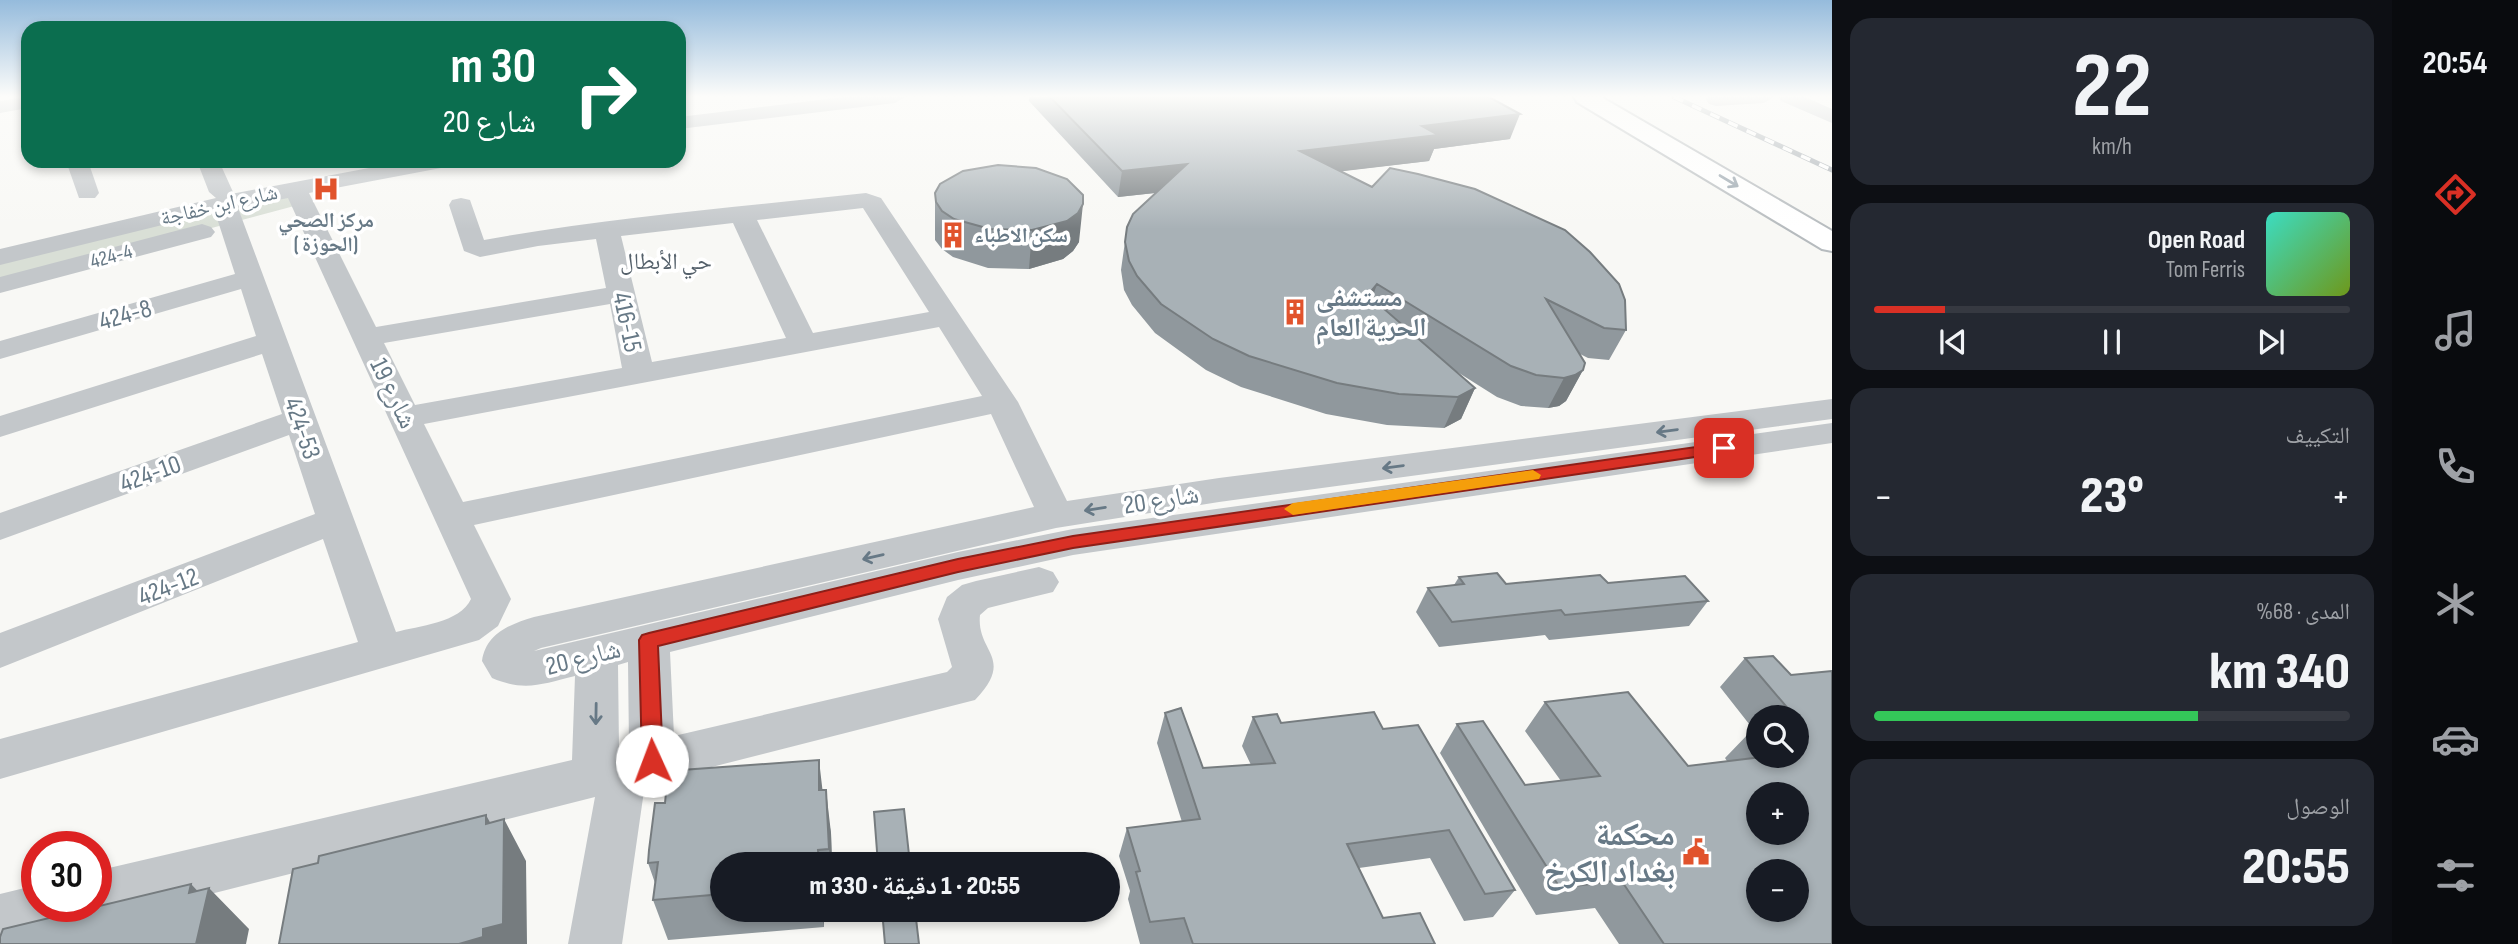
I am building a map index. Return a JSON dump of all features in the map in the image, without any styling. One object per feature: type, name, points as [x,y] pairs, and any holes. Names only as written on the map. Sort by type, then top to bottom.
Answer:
[{"type":"main road","points":[[1660,141],[1832,243]]},
{"type":"main road","points":[[1699,141],[1832,216]]},
{"type":"street","points":[[79,168],[87,193]]},
{"type":"street","name":"424-53","points":[[211,168],[382,652]]},
{"type":"street","name":"شارع ابن خفاجة","points":[[0,257],[225,206],[357,168]]},
{"type":"street","name":"شارع ابن خفاجة","points":[[296,184],[397,168]]},
{"type":"street","name":"424-4","points":[[0,285],[225,206],[296,184]]},
{"type":"street","name":"شارع 19","points":[[296,184],[454,517],[481,612]]},
{"type":"street","points":[[461,205],[473,246],[480,249],[538,238],[741,214],[866,200],[872,203],[1002,402],[1056,515]]},
{"type":"street","name":"شارع ابن خفاجة","points":[[0,244],[225,206]]},
{"type":"street","points":[[741,214],[803,344]]},
{"type":"street","name":"416-15","points":[[607,230],[639,373]]},
{"type":"street","name":"424-8","points":[[0,350],[250,278]]},
{"type":"street","points":[[367,337],[621,294]]},
{"type":"street","points":[[405,417],[947,317]]},
{"type":"street","points":[[0,427],[272,341]]},
{"type":"street","points":[[454,517],[1002,402]]},
{"type":"street","name":"شارع 20","points":[[1832,409],[1442,474],[1073,542],[958,566],[517,670],[508,667],[503,659],[512,642],[534,633],[1056,515],[1442,474],[1832,433]]},
{"type":"street","name":"424-10","points":[[0,527],[300,419]]},
{"type":"street","name":"424-12","points":[[0,651],[335,520]]},
{"type":"street","points":[[112,893],[960,687],[970,680],[975,670],[974,660],[958,624],[961,608],[976,596],[1039,582]]},
{"type":"street","points":[[0,760],[382,652],[481,612]]},
{"type":"street","name":"شارع 20","points":[[481,612],[505,651]]},
{"type":"street","points":[[595,944],[624,768],[649,640]]},
{"type":"street","points":[[597,653],[624,768]]},
{"type":"street","points":[[0,920],[21,915]]},
{"type":"shaded area","points":[[292,192],[298,205],[0,284],[0,260]]},
{"type":"building","points":[[1093,141],[1386,141],[1300,151],[1372,187],[1390,168],[1418,174],[1475,189],[1565,230],[1590,252],[1619,284],[1625,300],[1626,330],[1604,328],[1546,299],[1585,363],[1583,370],[1564,378],[1536,375],[1511,366],[1377,284],[1368,295],[1475,388],[1458,397],[1399,394],[1337,383],[1249,356],[1213,339],[1161,304],[1137,276],[1129,261],[1125,242],[1127,227],[1133,214],[1187,164],[1122,171]]},
{"type":"building","points":[[998,165],[1036,168],[1067,179],[1083,195],[1083,204],[1078,213],[1067,221],[1032,230],[990,229],[954,219],[942,211],[936,202],[935,193],[940,184],[963,171]]},
{"type":"building","points":[[1497,573],[1506,584],[1600,575],[1608,583],[1685,576],[1708,601],[1565,615],[1561,610],[1452,622],[1428,588],[1464,584],[1459,577]]},
{"type":"building","name":"محكمة بغداد الكرخ","points":[[1773,656],[1791,675],[1832,671],[1832,944],[1664,944],[1621,880],[1560,888],[1457,724],[1483,721],[1525,785],[1600,776],[1545,702],[1628,692],[1688,766],[1746,759],[1746,768],[1809,768],[1809,705],[1785,705],[1745,658]]},
{"type":"building","points":[[1181,708],[1203,768],[1275,763],[1253,717],[1277,714],[1281,723],[1374,712],[1383,729],[1418,725],[1515,890],[1485,894],[1449,830],[1347,844],[1383,918],[1420,913],[1435,944],[1193,944],[1184,918],[1150,922],[1136,872],[1140,871],[1127,828],[1200,819],[1165,713]]},
{"type":"building","points":[[819,760],[819,790],[826,790],[829,849],[818,852],[710,852],[710,895],[653,900],[658,862],[648,863],[649,850],[655,803],[665,803],[668,771]]},
{"type":"building","points":[[904,809],[909,852],[877,852],[874,812]]},
{"type":"building","points":[[486,815],[486,824],[504,819],[503,924],[483,929],[483,937],[459,944],[279,944],[293,869],[318,863],[319,856]]},
{"type":"building","points":[[191,884],[189,893],[209,888],[196,944],[0,944],[3,929],[32,922],[112,922],[112,903]]},
{"type":"building","points":[[883,922],[916,922],[919,944],[885,944]]},
{"type":"railway","points":[[1769,141],[1832,170]]},
{"type":"slow traffic","points":[[1293,509],[1533,475]]},
{"type":"place","name":"مركز الصحي ( الحوزة)","points":[[326,189]]},
{"type":"place","name":"سكن الاطباء","points":[[953,235]]},
{"type":"place","name":"مستشفى الحرية العام","points":[[1295,312]]},
{"type":"place","name":"محكمة بغداد الكرخ","points":[[1696,852]]},
{"type":"district","name":"حي الأبطال","points":[[666,261]]},
{"type":"route","points":[[652,761],[649,640],[958,566],[1073,542],[1724,448]]}]
